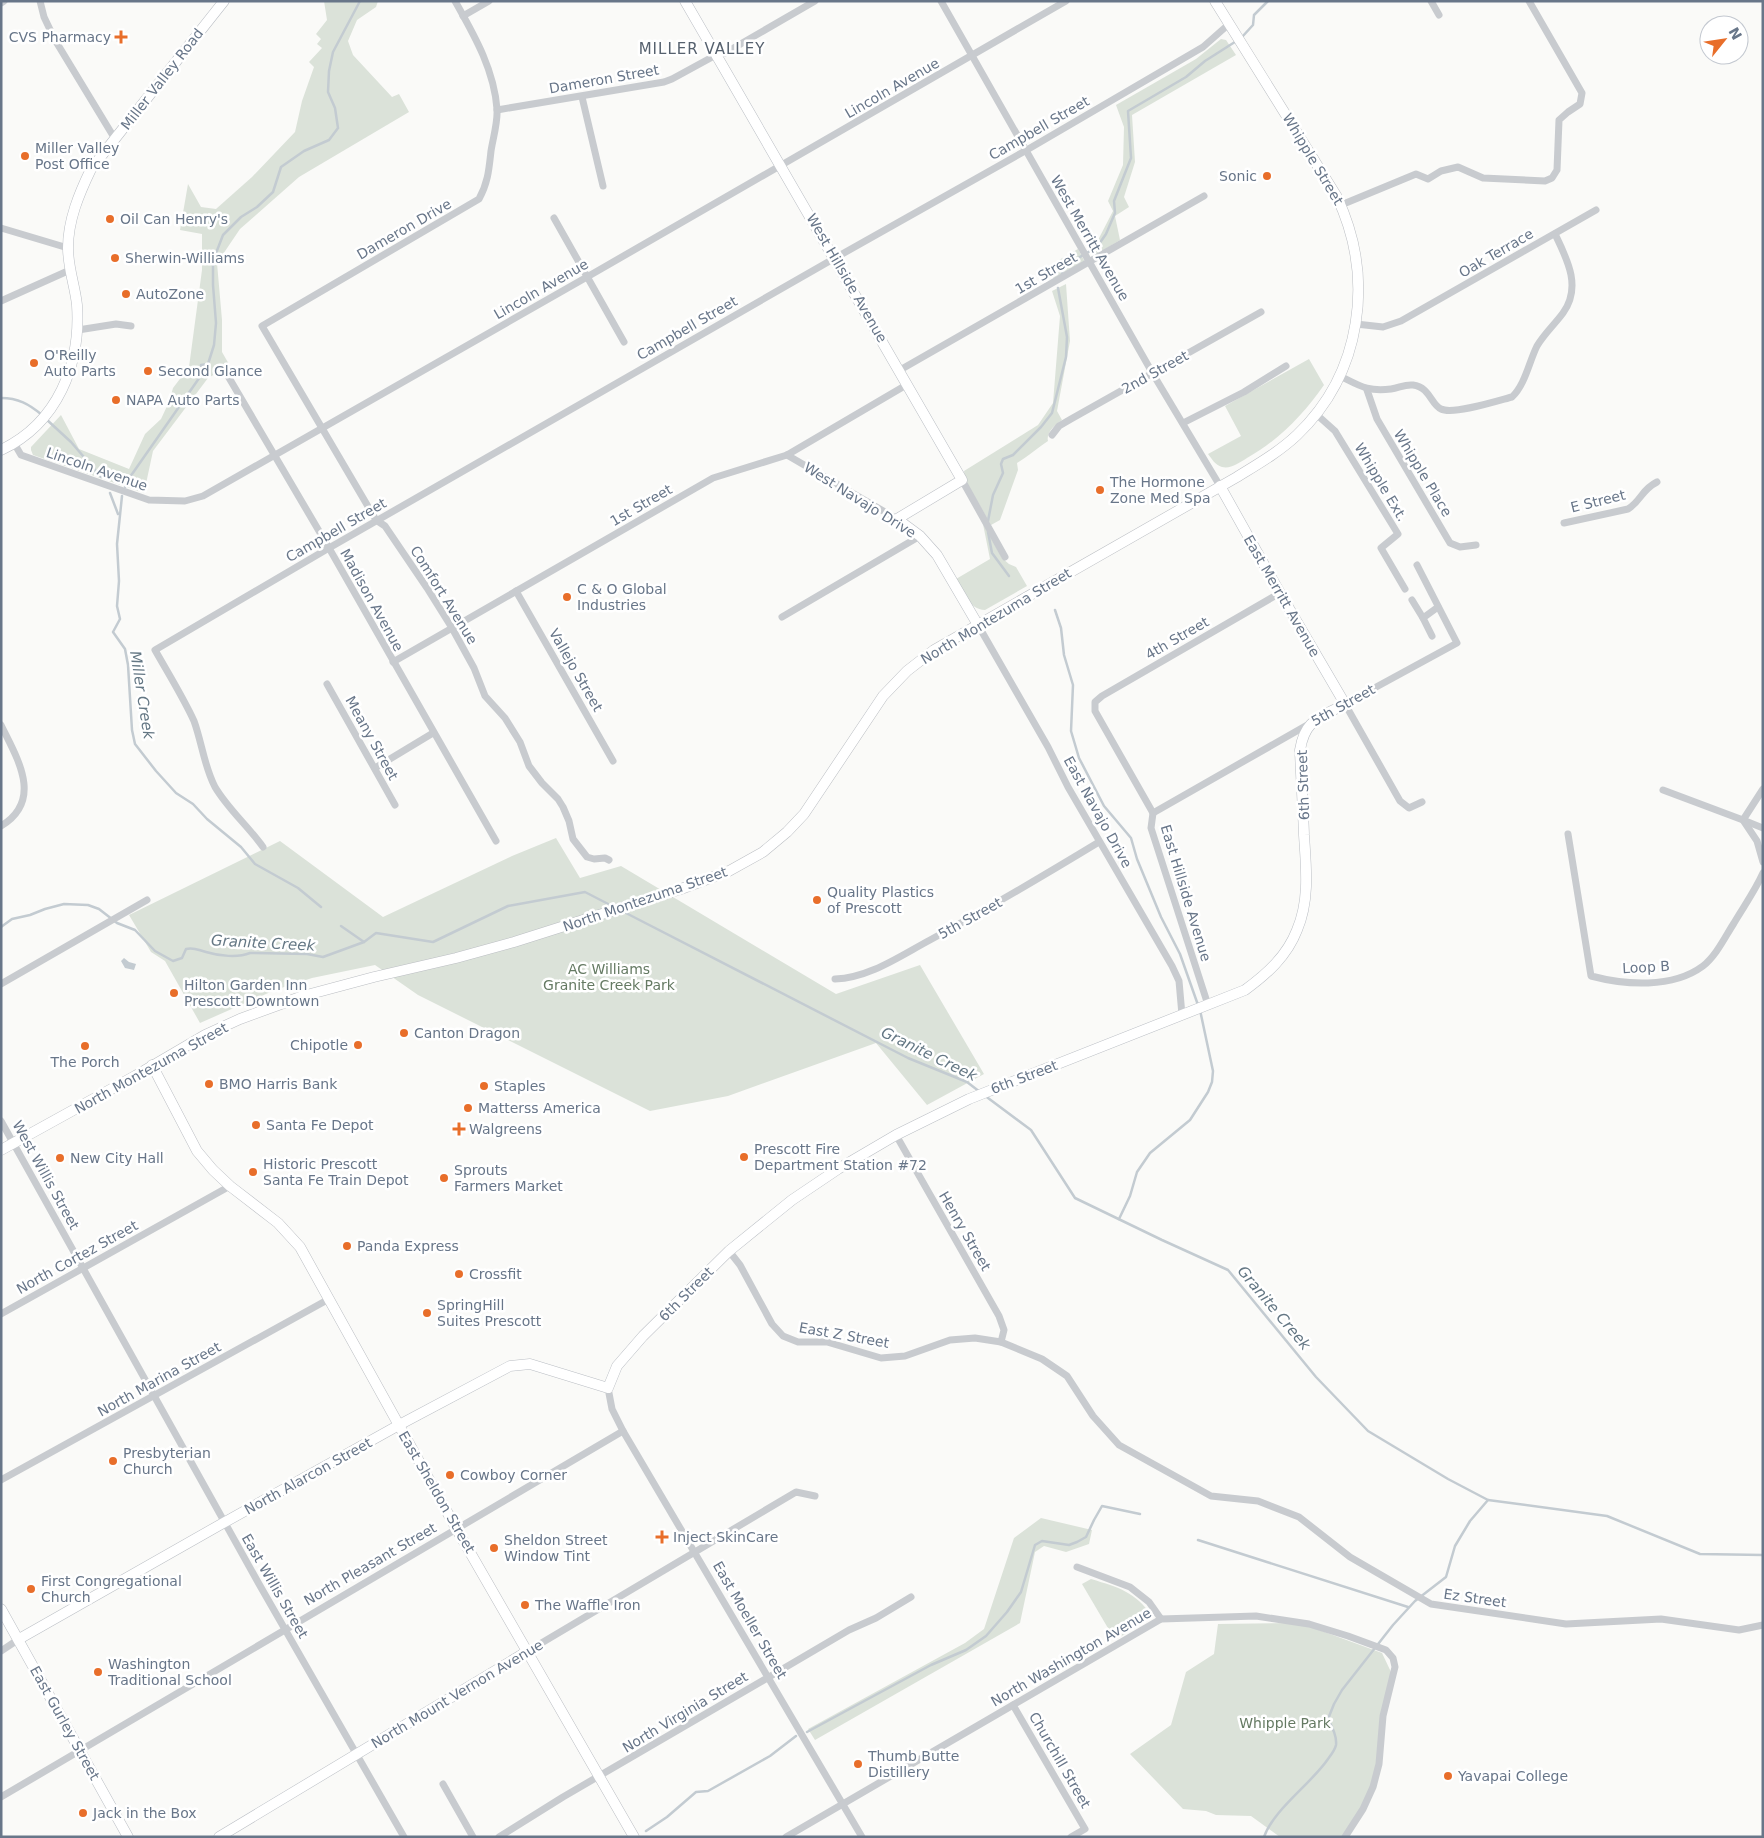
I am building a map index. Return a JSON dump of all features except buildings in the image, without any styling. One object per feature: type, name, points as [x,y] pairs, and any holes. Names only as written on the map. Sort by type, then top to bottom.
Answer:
[{"type":"main road","name":"Miller Valley Road","points":[[1,450],[14,443],[36,426],[66,385],[74,359],[78,330],[68,248],[70,225],[77,199],[91,169],[224,1]]},
{"type":"main road","name":"West Hillside Avenue","points":[[685,1],[962,480]]},
{"type":"main road","name":"Whipple Street","points":[[1215,1],[1328,179],[1342,205],[1352,237],[1358,266],[1359,295],[1356,324],[1340,376],[1316,414]]},
{"type":"main road","name":"North Montezuma Street","points":[[1,1150],[205,1035],[240,1019],[303,996],[514,942],[681,889],[729,871],[763,852],[787,832],[812,804],[883,696],[907,671],[934,650],[1269,458],[1296,436],[1316,414]]},
{"type":"main road","points":[[897,519],[962,480]]},
{"type":"main road","name":"East Merritt Avenue","points":[[1220,486],[1345,704]]},
{"type":"main road","name":"West Navajo Drive","points":[[897,519],[920,536],[937,555],[978,625]]},
{"type":"main road","name":"5th Street","points":[[1310,724],[1345,704]]},
{"type":"main road","name":"6th Street","points":[[608,1388],[617,1366],[642,1336],[758,1226],[815,1184],[896,1135],[969,1099],[1245,990],[1263,976],[1279,960],[1290,945],[1298,929],[1304,908],[1306,878],[1300,750],[1302,735],[1310,724]]},
{"type":"main road","name":"East Sheldon Street","points":[[152,1065],[197,1151],[230,1186],[278,1223],[300,1247],[456,1528],[634,1837]]},
{"type":"main road","name":"North Alarcon Street","points":[[19,1639],[225,1522],[510,1366],[530,1364],[608,1388]]},
{"type":"main road","name":"East Gurley Street","points":[[1,1609],[128,1837]]},
{"type":"main road","name":"North Mount Vernon Avenue","points":[[219,1837],[528,1651]]},
{"type":"street","points":[[40,1],[44,17],[55,40],[115,139]]},
{"type":"street","name":"Dameron Drive","points":[[262,326],[479,199],[486,187],[497,110],[493,82],[474,36],[455,1]]},
{"type":"street","points":[[463,16],[489,1]]},
{"type":"street","name":"Dameron Street","points":[[497,110],[664,82],[716,55],[725,53],[815,1]]},
{"type":"street","name":"West Merritt Avenue","points":[[941,1],[1025,151],[1090,260],[1153,374],[1220,486]]},
{"type":"street","name":"Lincoln Avenue","points":[[14,443],[21,455],[35,461],[149,500],[185,501],[203,496],[1066,1]]},
{"type":"street","points":[[1431,1],[1439,15]]},
{"type":"street","points":[[1342,205],[1416,174],[1428,179],[1441,171],[1458,166],[1483,178],[1544,181],[1552,178],[1557,170],[1559,120],[1580,104],[1582,93],[1529,1]]},
{"type":"street","name":"Campbell Street","points":[[263,847],[251,830],[228,806],[216,787],[205,765],[194,721],[155,650],[376,520],[1025,151],[1203,47],[1229,24]]},
{"type":"street","points":[[582,97],[603,186]]},
{"type":"street","name":"1st Street","points":[[900,370],[1204,196]]},
{"type":"street","points":[[1555,234],[1596,210]]},
{"type":"street","points":[[554,218],[624,342]]},
{"type":"street","points":[[1,228],[68,248]]},
{"type":"street","name":"Oak Terrace","points":[[1340,376],[1368,390],[1392,389],[1403,385],[1415,385],[1425,390],[1439,409],[1451,412],[1512,397],[1519,391],[1540,340],[1571,301],[1573,289],[1572,276],[1555,234],[1401,321],[1383,327],[1356,324]]},
{"type":"street","points":[[1,301],[70,270]]},
{"type":"street","name":"2nd Street","points":[[1052,435],[1059,426],[1261,312]]},
{"type":"street","points":[[78,330],[116,324],[131,326]]},
{"type":"street","name":"Comfort Avenue","points":[[262,326],[376,520],[385,526],[452,628],[474,668],[485,696],[506,718],[520,742],[529,766],[563,807],[569,821],[573,839],[587,857],[609,860]]},
{"type":"street","points":[[1183,423],[1244,392],[1286,366]]},
{"type":"street","name":"Madison Avenue","points":[[225,371],[496,841]]},
{"type":"street","name":"1st Street","points":[[393,662],[713,478],[787,455],[908,384]]},
{"type":"street","name":"Whipple Place","points":[[1368,390],[1377,419],[1450,543],[1460,547],[1476,545]]},
{"type":"street","name":"Whipple Ext.","points":[[1316,414],[1336,431],[1398,534],[1381,548],[1405,589]]},
{"type":"street","name":"West Navajo Drive","points":[[787,455],[897,519]]},
{"type":"street","name":"West Hillside Avenue","points":[[962,480],[1005,557]]},
{"type":"street","name":"E Street","points":[[1564,523],[1628,509],[1635,504],[1647,487],[1657,482]]},
{"type":"street","points":[[782,617],[920,536]]},
{"type":"street","name":"5th Street","points":[[1345,704],[1457,643],[1417,565]]},
{"type":"street","name":"Vallejo Street","points":[[516,591],[614,761]]},
{"type":"street","name":"4th Street","points":[[1095,711],[1095,702],[1102,696],[1280,593]]},
{"type":"street","points":[[1412,600],[1432,636]]},
{"type":"street","points":[[1423,618],[1438,607]]},
{"type":"street","name":"East Navajo Drive","points":[[978,625],[1048,747],[1099,842],[1172,966],[1178,981],[1182,1015]]},
{"type":"street","name":"Meany Street","points":[[328,684],[395,805]]},
{"type":"street","points":[[1345,704],[1400,801],[1409,808],[1422,802]]},
{"type":"street","name":"East Hillside Avenue","points":[[1095,711],[1153,813],[1152,828],[1202,1007]]},
{"type":"street","name":"5th Street","points":[[1153,813],[1310,724]]},
{"type":"street","points":[[1,725],[19,763],[25,782],[24,797],[18,811],[3,825]]},
{"type":"street","points":[[375,768],[433,732]]},
{"type":"street","points":[[1743,820],[1763,789]]},
{"type":"street","points":[[1663,790],[1763,828]]},
{"type":"street","points":[[1743,820],[1757,841],[1763,862]]},
{"type":"street","name":"Loop B","points":[[1568,834],[1591,976],[1606,980],[1632,983],[1663,981],[1687,975],[1704,966],[1757,886],[1763,873]]},
{"type":"street","name":"5th Street","points":[[835,979],[848,978],[879,968],[960,924],[1099,842]]},
{"type":"street","points":[[1,984],[147,900]]},
{"type":"street","name":"West Willis Street","points":[[1,1120],[84,1267]]},
{"type":"street","name":"Henry Street","points":[[896,1135],[999,1316],[1004,1330],[1001,1342]]},
{"type":"street","name":"North Cortez Street","points":[[1,1314],[230,1186]]},
{"type":"street","name":"East Z Street","points":[[730,1251],[740,1265],[772,1324],[783,1336],[798,1342],[827,1342],[881,1358],[905,1356],[950,1340],[975,1338],[1001,1342],[1042,1359],[1067,1376],[1093,1416],[1119,1445],[1211,1496]]},
{"type":"street","name":"East Willis Street","points":[[84,1267],[285,1629],[404,1837]]},
{"type":"street","name":"North Marina Street","points":[[1,1480],[329,1300]]},
{"type":"street","name":"East Moeller Street","points":[[608,1388],[612,1409],[624,1432],[862,1837]]},
{"type":"street","name":"North Pleasant Street","points":[[1,1797],[456,1528],[624,1432]]},
{"type":"street","name":"North Mount Vernon Avenue","points":[[528,1651],[796,1492],[815,1496]]},
{"type":"street","name":"Ez Street","points":[[1211,1496],[1258,1501],[1299,1517],[1350,1557],[1431,1604],[1566,1624],[1661,1619],[1739,1630],[1763,1625]]},
{"type":"street","points":[[1077,1567],[1130,1587],[1149,1602],[1161,1619]]},
{"type":"street","name":"North Virginia Street","points":[[499,1837],[768,1677],[911,1597]]},
{"type":"street","name":"North Washington Avenue","points":[[786,1837],[1161,1619],[1256,1616],[1309,1624],[1386,1650],[1393,1658],[1395,1667],[1383,1716],[1379,1764],[1363,1809],[1345,1837]]},
{"type":"street","points":[[1,1651],[19,1639]]},
{"type":"street","name":"Churchill Street","points":[[1013,1705],[1085,1829],[1071,1837]]},
{"type":"street","points":[[443,1784],[473,1837]]},
{"type":"green space","points":[[324,1],[378,1],[376,7],[357,20],[348,41],[353,55],[392,97],[399,94],[409,112],[299,177],[240,229],[217,263],[222,320],[222,352],[230,366],[208,378],[153,451],[144,493],[33,455],[31,447],[61,415],[79,449],[129,469],[145,434],[161,419],[173,388],[189,367],[202,270],[202,234],[180,230],[188,184],[201,207],[216,209],[252,177],[295,132],[302,101],[314,67],[309,62],[322,48],[317,44],[321,39],[316,34],[327,20]]},
{"type":"green space","points":[[1221,39],[1226,40],[1236,55],[1132,115],[1135,162],[1124,197],[1129,207],[1115,216],[1120,240],[1094,256],[1090,248],[1097,242],[1113,211],[1108,201],[1123,165],[1124,127],[1116,105],[1196,59]]},
{"type":"green space","points":[[1078,249],[1085,262],[1054,279],[1047,267]]},
{"type":"green space","points":[[1066,284],[1070,341],[1057,411],[1062,420],[1050,432],[1048,441],[1017,463],[1018,470],[1000,520],[991,525],[965,480],[964,471],[1038,425],[1053,403],[1060,316],[1052,291]]},
{"type":"green space","points":[[1309,359],[1324,385],[1308,407],[1280,435],[1238,464],[1225,467],[1216,463],[1208,454],[1241,436],[1225,406]]},
{"type":"green space","points":[[983,524],[1002,558],[1016,567],[1027,586],[985,610],[975,607],[971,603],[956,579],[990,559]]},
{"type":"green space","name":"AC Williams Granite Creek Park","points":[[556,838],[580,878],[621,866],[836,994],[920,965],[984,1074],[927,1105],[876,1043],[728,1096],[650,1111],[418,995],[375,965],[312,978],[275,990],[200,1023],[165,961],[151,952],[129,915],[280,841],[383,917],[512,856]]},
{"type":"green space","points":[[1041,1518],[1092,1530],[1089,1544],[1066,1552],[1044,1546],[1035,1552],[1020,1623],[815,1740],[808,1729],[965,1643],[984,1629],[1014,1538]]},
{"type":"green space","points":[[1091,1579],[1110,1585],[1133,1596],[1153,1617],[1115,1640],[1082,1584]]},
{"type":"green space","name":"Whipple Park","points":[[1300,1623],[1382,1653],[1391,1672],[1373,1787],[1345,1837],[1280,1837],[1251,1816],[1216,1815],[1206,1811],[1183,1809],[1130,1754],[1171,1725],[1186,1672],[1214,1654],[1218,1624]]},
{"type":"shaded area","points":[[124,958],[136,964],[134,970],[125,968],[121,961]]},
{"type":"waterway","points":[[125,487],[202,374],[201,365],[208,364],[214,345],[216,323],[213,261],[223,235],[241,217],[257,207],[273,192],[281,167],[304,151],[329,140],[338,128],[335,108],[328,92],[329,71],[333,52],[360,1]]},
{"type":"waterway","points":[[1242,37],[1253,25],[1254,15],[1268,1]]},
{"type":"waterway","points":[[1062,273],[1063,267],[1097,247],[1106,234],[1115,213],[1114,201],[1131,158],[1128,111],[1186,77],[1205,61],[1238,40]]},
{"type":"waterway","points":[[988,521],[993,495],[1003,473],[1001,464],[1003,459],[1013,455],[1052,413],[1066,357],[1067,337],[1058,288]]},
{"type":"waterway","points":[[1,398],[23,402],[42,415]]},
{"type":"waterway","points":[[46,419],[71,442],[101,477]]},
{"type":"waterway","points":[[110,493],[118,514]]},
{"type":"waterway","name":"Miller Creek","points":[[122,496],[117,544],[119,581],[117,606],[120,619],[113,632],[125,649],[128,665],[132,730],[135,744],[176,793],[193,804],[207,819],[241,847],[255,864],[298,888],[321,907]]},
{"type":"waterway","points":[[988,532],[992,553],[1009,576]]},
{"type":"waterway","points":[[1055,610],[1061,628],[1064,655],[1073,685],[1071,731],[1079,758],[1104,806],[1131,838],[1137,859],[1161,917],[1180,954],[1198,1005]]},
{"type":"waterway","name":"Granite Creek","points":[[1,927],[12,919],[64,904],[88,905],[99,909],[117,923],[135,930],[155,951],[173,961],[182,958],[186,949],[191,948],[228,956],[240,956],[250,953],[307,954],[323,957],[364,942],[376,933],[433,942],[508,906],[585,892],[614,907]]},
{"type":"waterway","name":"Granite Creek","points":[[622,911],[908,1058],[967,1082],[980,1092]]},
{"type":"waterway","name":"Miller Creek","points":[[341,926],[364,942]]},
{"type":"waterway","points":[[1119,1219],[1130,1196],[1137,1172],[1150,1153],[1190,1120],[1208,1092],[1212,1082],[1213,1071],[1200,1010]]},
{"type":"waterway","name":"Granite Creek","points":[[984,1095],[1031,1130],[1075,1198],[1228,1270],[1316,1377],[1368,1431],[1448,1479],[1488,1500],[1607,1516],[1700,1554],[1763,1555]]},
{"type":"waterway","points":[[1264,1837],[1284,1807],[1321,1768],[1334,1751],[1336,1738],[1328,1719],[1342,1690],[1393,1625],[1415,1601],[1446,1577],[1455,1546],[1470,1521],[1488,1500]]},
{"type":"waterway","points":[[807,1732],[931,1665],[966,1650],[986,1636],[1021,1592],[1035,1545],[1042,1541],[1069,1545],[1086,1537],[1102,1506],[1140,1514]]},
{"type":"waterway","points":[[1198,1540],[1408,1607]]},
{"type":"waterway","points":[[646,1831],[667,1817],[696,1792],[708,1791],[770,1756],[796,1736]]},
{"type":"place","name":"CVS Pharmacy","points":[[121,37]]},
{"type":"place","name":"Miller Valley Post Office","points":[[25,156]]},
{"type":"place","name":"Sonic","points":[[1267,176]]},
{"type":"place","name":"Oil Can Henry's","points":[[110,219]]},
{"type":"place","name":"Sherwin-Williams","points":[[115,258]]},
{"type":"place","name":"AutoZone","points":[[126,294]]},
{"type":"place","name":"O'Reilly Auto Parts","points":[[34,363]]},
{"type":"place","name":"Second Glance","points":[[148,371]]},
{"type":"place","name":"NAPA Auto Parts","points":[[116,400]]},
{"type":"place","name":"The Hormone Zone Med Spa","points":[[1100,490]]},
{"type":"place","name":"C & O Global Industries","points":[[567,597]]},
{"type":"place","name":"Quality Plastics of Prescott","points":[[817,900]]},
{"type":"place","name":"Hilton Garden Inn Prescott Downtown","points":[[174,993]]},
{"type":"place","name":"Canton Dragon","points":[[404,1033]]},
{"type":"place","name":"Chipotle","points":[[358,1045]]},
{"type":"place","name":"The Porch","points":[[85,1046]]},
{"type":"place","name":"BMO Harris Bank","points":[[209,1084]]},
{"type":"place","name":"Staples","points":[[484,1086]]},
{"type":"place","name":"Matterss America","points":[[468,1108]]},
{"type":"place","name":"Santa Fe Depot","points":[[256,1125]]},
{"type":"place","name":"Walgreens","points":[[459,1129]]},
{"type":"place","name":"Prescott Fire Department Station #72","points":[[744,1157]]},
{"type":"place","name":"New City Hall","points":[[60,1158]]},
{"type":"place","name":"Historic Prescott Santa Fe Train Depot","points":[[253,1172]]},
{"type":"place","name":"Sprouts Farmers Market","points":[[444,1178]]},
{"type":"place","name":"Panda Express","points":[[347,1246]]},
{"type":"place","name":"Crossfit","points":[[459,1274]]},
{"type":"place","name":"SpringHill Suites Prescott","points":[[427,1313]]},
{"type":"place","name":"Presbyterian Church","points":[[113,1461]]},
{"type":"place","name":"Cowboy Corner","points":[[450,1475]]},
{"type":"place","name":"Inject SkinCare","points":[[662,1537]]},
{"type":"place","name":"Sheldon Street Window Tint","points":[[494,1548]]},
{"type":"place","name":"First Congregational Church","points":[[31,1589]]},
{"type":"place","name":"The Waffle Iron","points":[[525,1605]]},
{"type":"place","name":"Washington Traditional School","points":[[98,1672]]},
{"type":"place","name":"Thumb Butte Distillery","points":[[858,1764]]},
{"type":"place","name":"Yavapai College","points":[[1448,1776]]},
{"type":"place","name":"Jack in the Box","points":[[83,1813]]},
{"type":"district","name":"MILLER VALLEY","points":[[702,49]]}]
